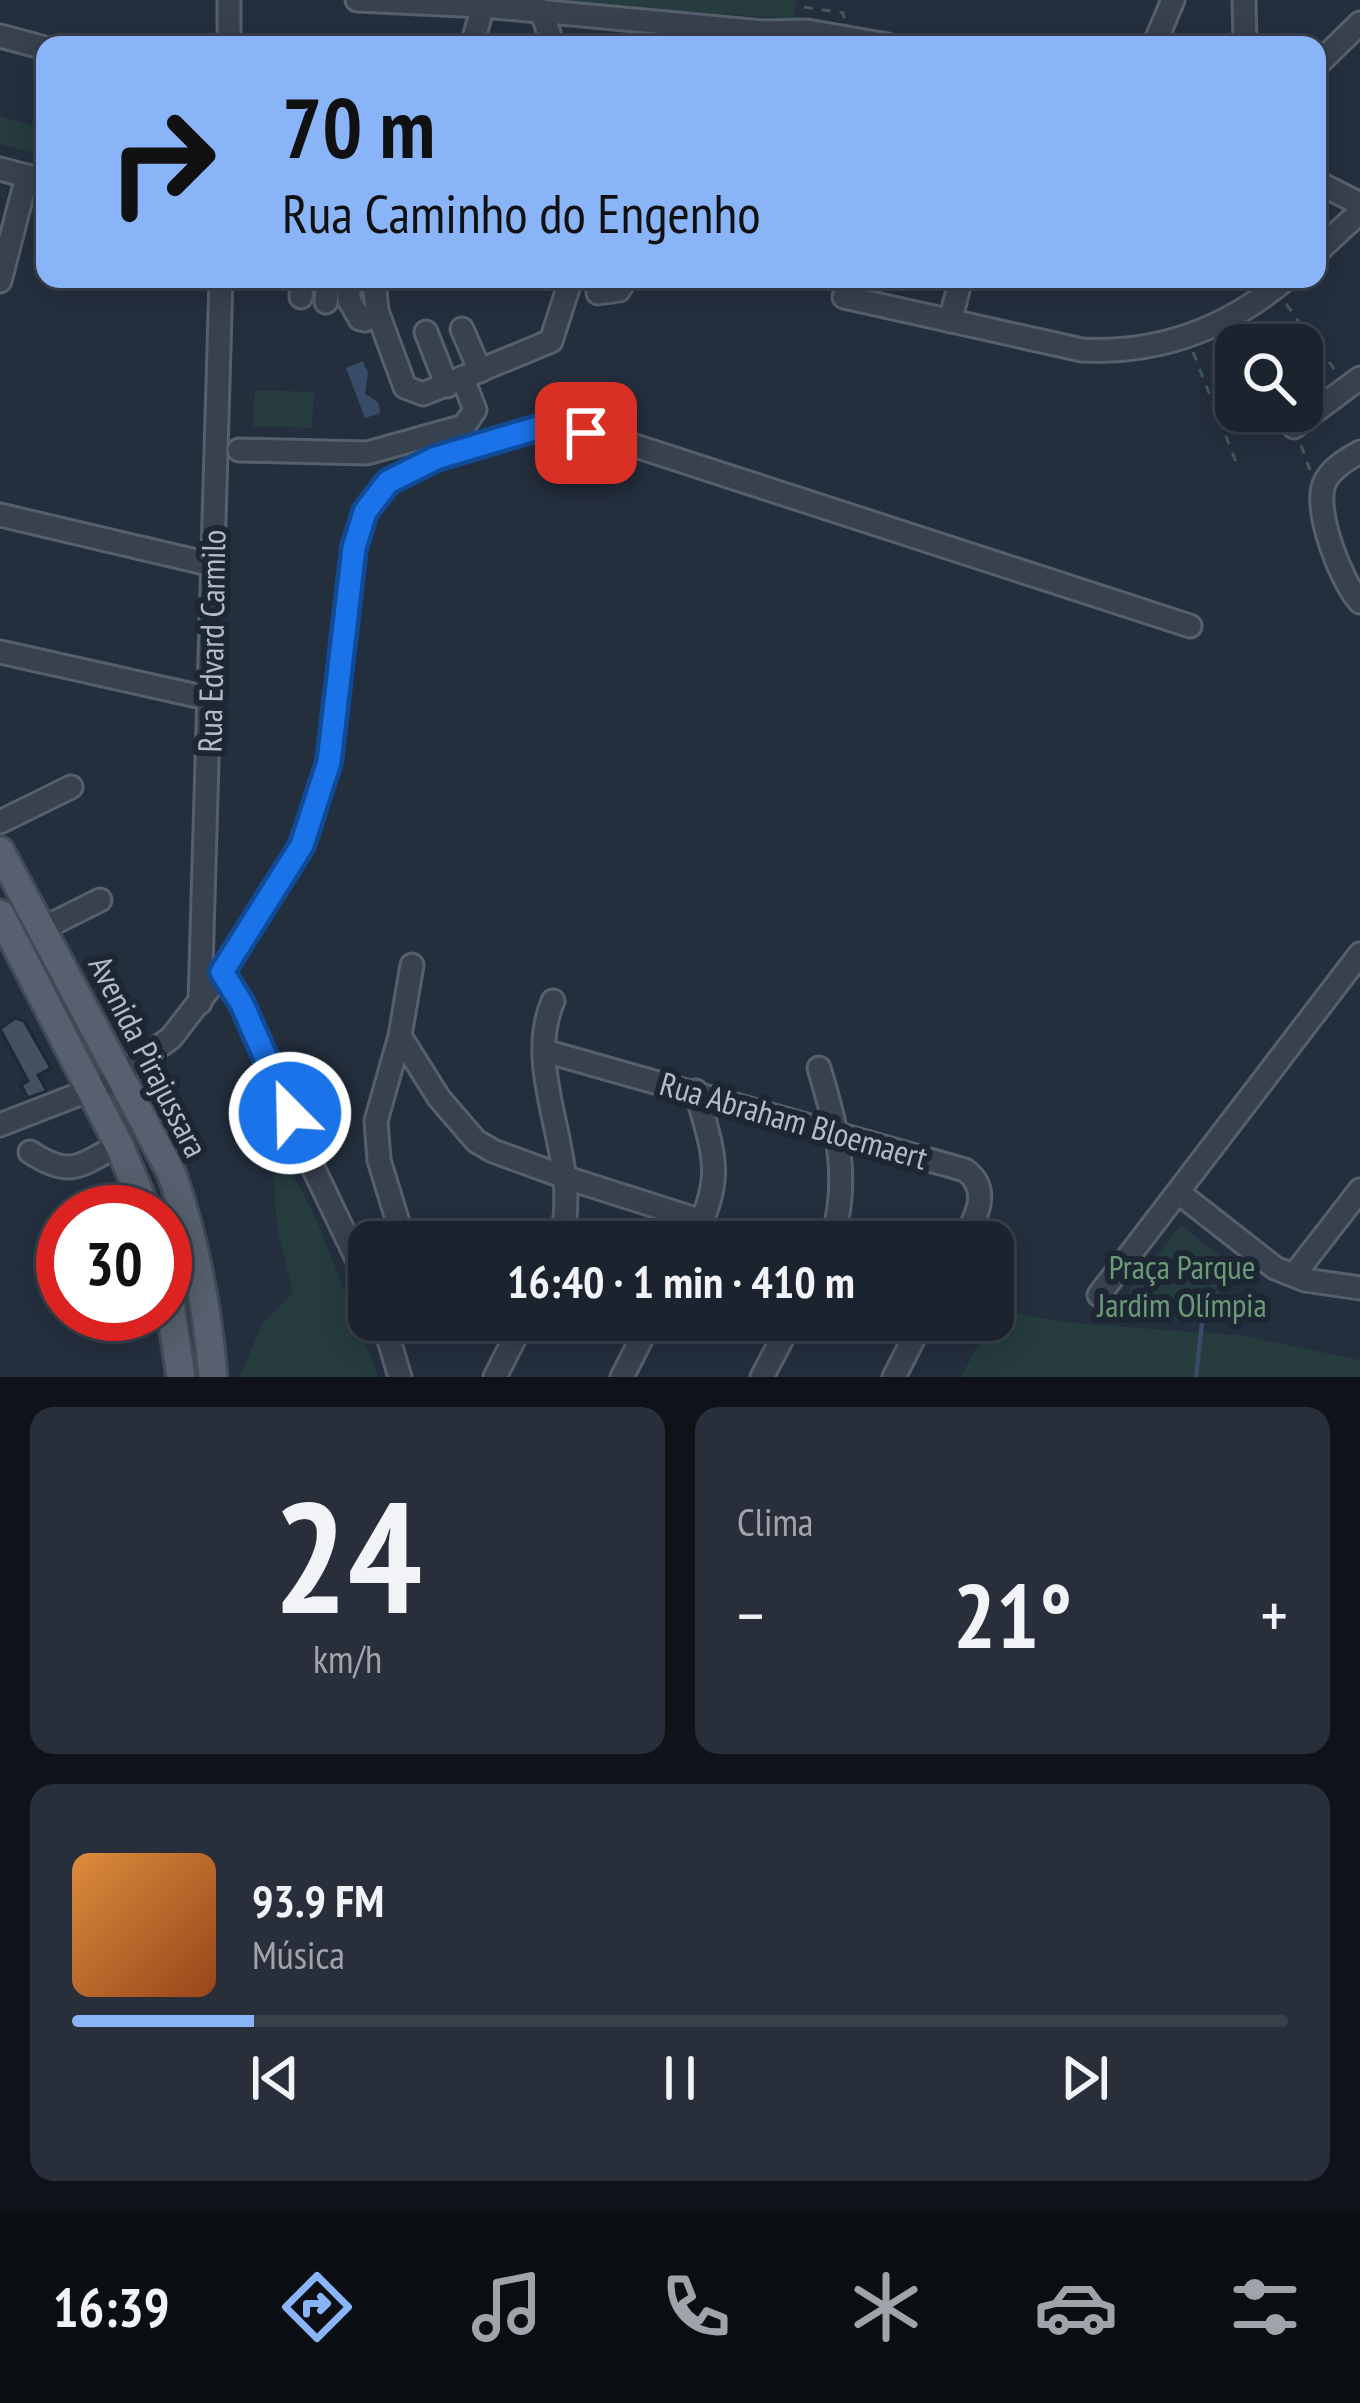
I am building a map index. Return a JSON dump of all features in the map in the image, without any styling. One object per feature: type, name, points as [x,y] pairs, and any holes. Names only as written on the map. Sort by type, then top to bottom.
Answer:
[{"type":"main road","name":"Avenida Pirajussara","points":[[0,851],[171,1172],[189,1221],[209,1325],[213,1377]]},
{"type":"main road","name":"Avenida Pirajussara","points":[[0,914],[136,1185]]},
{"type":"main road","points":[[176,1341],[181,1377]]},
{"type":"street","points":[[229,0],[229,36]]},
{"type":"street","points":[[357,0],[542,10],[671,34],[714,36]]},
{"type":"street","points":[[1158,36],[1173,0]]},
{"type":"street","points":[[1244,0],[1245,36]]},
{"type":"street","points":[[476,36],[483,6]]},
{"type":"street","points":[[542,10],[550,36]]},
{"type":"street","points":[[1326,56],[1360,23]]},
{"type":"street","points":[[0,36],[36,46]]},
{"type":"street","points":[[0,169],[36,178],[0,281]]},
{"type":"street","points":[[1326,187],[1360,208],[1326,243]]},
{"type":"street","name":"Rua Edvard Carmilo","points":[[200,1004],[221,288]]},
{"type":"street","points":[[326,302],[328,288]]},
{"type":"street","points":[[348,288],[349,300],[360,319],[377,311]]},
{"type":"street","points":[[375,288],[377,311],[405,387],[423,394],[551,341],[568,288]]},
{"type":"street","points":[[598,293],[620,288]]},
{"type":"street","points":[[950,321],[959,288]]},
{"type":"street","points":[[844,296],[1082,350],[1113,352],[1188,339],[1241,312],[1274,288]]},
{"type":"street","points":[[462,329],[463,379]]},
{"type":"street","points":[[239,450],[367,453],[464,425],[475,410],[463,379],[426,332]]},
{"type":"street","points":[[1323,405],[1353,382]]},
{"type":"street","points":[[0,1125],[122,1075],[186,1034],[200,1004],[302,845],[329,762],[354,548],[365,512],[388,482],[436,458],[551,424],[643,449],[1190,626]]},
{"type":"street","points":[[1360,452],[1333,470],[1321,498],[1340,573],[1360,602]]},
{"type":"street","points":[[0,514],[212,565]]},
{"type":"street","points":[[0,652],[211,699]]},
{"type":"street","points":[[0,822],[70,787]]},
{"type":"street","points":[[42,929],[100,901]]},
{"type":"street","points":[[1099,1295],[1360,954]]},
{"type":"street","points":[[398,1221],[375,1144],[376,1121],[400,1036],[412,965]]},
{"type":"street","points":[[222,972],[242,1004],[348,1240]]},
{"type":"street","points":[[553,1001],[545,1019],[544,1051],[568,1178],[565,1221]]},
{"type":"street","points":[[400,1036],[439,1098],[476,1141],[671,1221]]},
{"type":"street","name":"Rua Abraham Bloemaert","points":[[544,1051],[941,1161],[974,1177],[981,1201],[972,1221]]},
{"type":"street","points":[[819,1068],[838,1131],[841,1193],[835,1221]]},
{"type":"street","points":[[696,1091],[716,1173],[715,1190],[702,1221]]},
{"type":"street","points":[[30,1152],[53,1167],[73,1169],[119,1144]]},
{"type":"street","points":[[1294,1275],[1360,1190]]},
{"type":"street","points":[[1179,1192],[1258,1256],[1294,1275],[1360,1288]]},
{"type":"street","points":[[389,1341],[400,1377]]},
{"type":"street","points":[[495,1377],[513,1341]]},
{"type":"street","points":[[622,1377],[640,1341]]},
{"type":"street","points":[[762,1377],[781,1341]]},
{"type":"street","points":[[894,1377],[912,1341]]},
{"type":"path","points":[[1283,288],[1353,382]]},
{"type":"path","points":[[1188,339],[1238,466]]},
{"type":"path","points":[[1296,432],[1321,498]]},
{"type":"green space","points":[[506,0],[796,0],[795,19]]},
{"type":"green space","points":[[0,116],[36,126],[36,154],[0,144]]},
{"type":"green space","points":[[255,390],[314,392],[312,428],[253,426]]},
{"type":"green space","points":[[271,1134],[315,1216],[348,1299],[348,1341],[365,1341],[379,1377],[239,1377],[263,1323],[293,1293],[277,1229]]},
{"type":"green space","name":"Praça Parque Jardim Olímpia","points":[[1181,1225],[1242,1274],[1220,1289],[1209,1322],[1109,1317]]},
{"type":"green space","points":[[1014,1312],[1062,1322],[1245,1336],[1360,1360],[1360,1377],[961,1377],[980,1341],[1014,1341]]},
{"type":"water","points":[[363,361],[368,373],[365,394],[378,402],[380,413],[365,418],[346,368]]},
{"type":"building","points":[[15,1018],[24,1021],[51,1068],[38,1075],[47,1091],[28,1098],[21,1085],[28,1081],[0,1029]]},
{"type":"waterway","points":[[1196,1377],[1204,1306]]},
{"type":"route","points":[[290,1113],[235,989],[222,972],[302,845],[329,762],[354,548],[365,512],[388,482],[436,458],[551,424],[586,433]]}]
